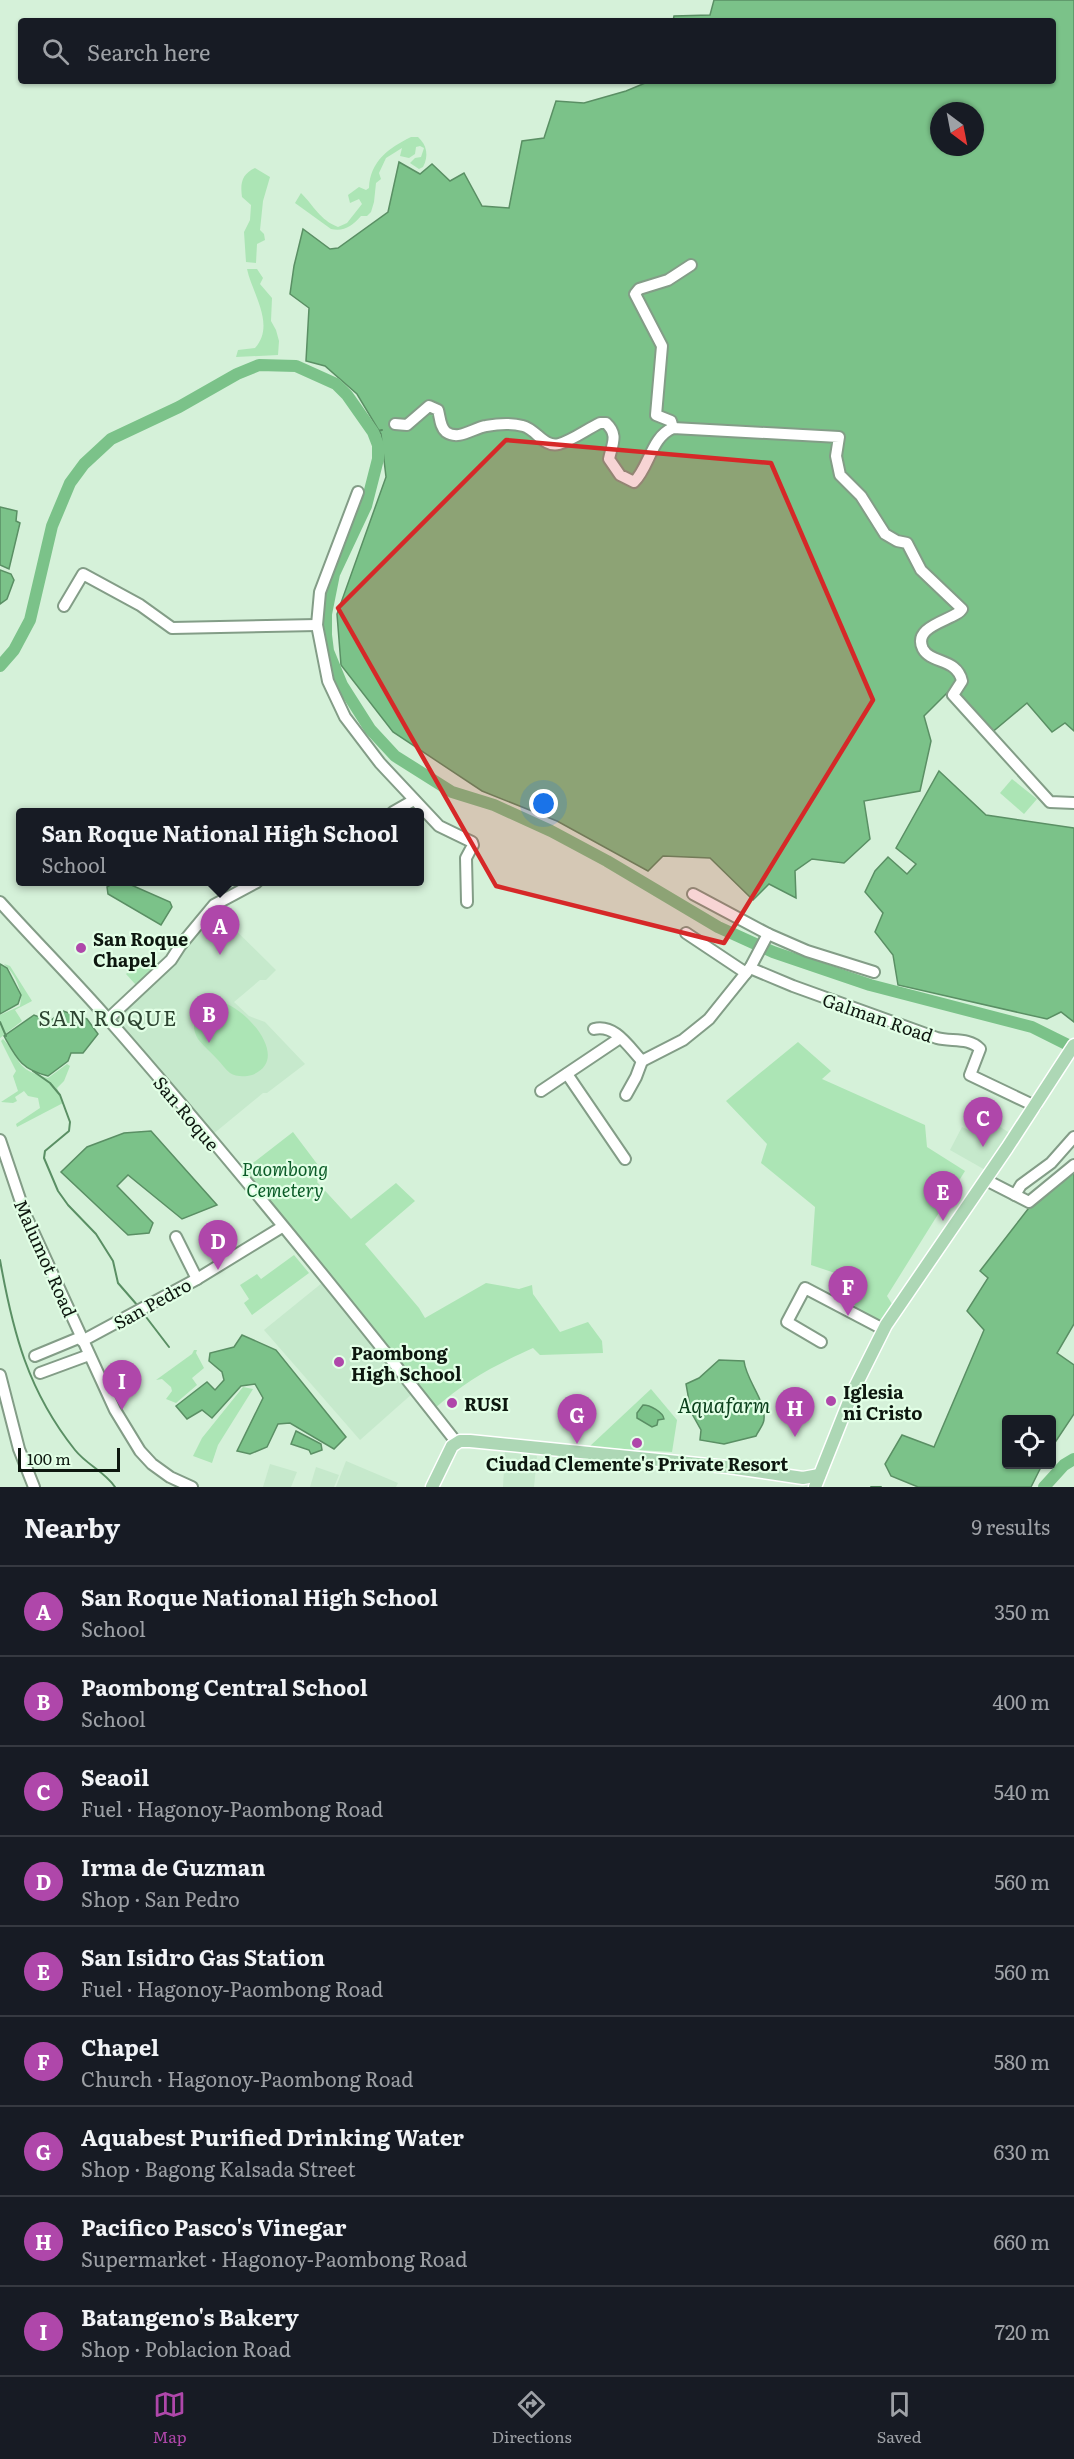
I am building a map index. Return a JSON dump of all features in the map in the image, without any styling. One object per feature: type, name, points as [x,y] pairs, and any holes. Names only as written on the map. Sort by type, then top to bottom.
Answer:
[{"type":"main road","points":[[432,1487],[452,1446],[470,1441],[728,1467],[803,1478],[816,1483],[854,1389],[883,1329],[927,1262],[986,1180],[1074,1045]]},
{"type":"street","points":[[692,265],[668,280],[636,293],[662,346],[656,415],[667,421],[839,437],[836,464],[840,475],[861,496],[885,534],[897,542],[907,543],[921,570],[962,609],[957,615],[937,621],[930,626],[922,638],[921,647],[925,652],[951,666],[957,672],[962,681],[953,695],[1050,802],[1074,803]]},
{"type":"street","points":[[394,424],[407,425],[429,406],[438,410],[442,426],[447,432],[455,435],[486,426],[526,426],[548,444],[557,445],[600,423],[606,423],[614,432],[615,437],[609,459],[620,475],[634,482],[642,474],[667,421]]},
{"type":"street","points":[[358,492],[323,580],[317,625],[326,675],[341,710],[380,763],[422,808]]},
{"type":"street","points":[[64,606],[83,574],[140,605],[172,628],[317,625]]},
{"type":"street","points":[[401,808],[414,800]]},
{"type":"street","points":[[424,810],[439,826],[472,842],[473,845],[466,858],[467,902]]},
{"type":"street","points":[[108,1018],[171,960],[214,905],[250,886]]},
{"type":"street","points":[[693,894],[766,938],[873,972]]},
{"type":"street","name":"San Roque","points":[[0,902],[108,1018],[282,1227],[457,1443]]},
{"type":"street","points":[[686,933],[751,966]]},
{"type":"street","points":[[626,1095],[642,1061],[683,1040],[709,1019],[751,966],[766,938]]},
{"type":"street","name":"Galman Road","points":[[751,966],[793,986],[937,1038],[963,1040],[977,1046],[980,1049],[970,1075],[1035,1106]]},
{"type":"street","points":[[594,1029],[603,1027],[608,1029],[642,1061]]},
{"type":"street","points":[[541,1091],[620,1038]]},
{"type":"street","points":[[567,1074],[625,1159]]},
{"type":"street","points":[[1015,1195],[1021,1185],[1051,1163],[1074,1137]]},
{"type":"street","name":"Malumot Road","points":[[0,1140],[25,1214],[115,1410],[140,1451],[163,1473],[192,1487]]},
{"type":"street","points":[[986,1180],[1029,1202],[1074,1165]]},
{"type":"street","name":"San Pedro","points":[[35,1356],[81,1339],[140,1309],[197,1279],[282,1227]]},
{"type":"street","points":[[176,1237],[197,1279]]},
{"type":"street","points":[[821,1342],[787,1322],[804,1288],[883,1329]]},
{"type":"street","points":[[40,1373],[89,1355]]},
{"type":"street","points":[[0,1375],[5,1419],[34,1487]]},
{"type":"highlighted area","points":[[506,440],[771,463],[873,700],[724,943],[496,886],[338,608]]},
{"type":"shaded area","points":[[215,910],[276,970],[266,980],[260,980],[234,1002],[249,1016],[265,1022],[305,1064],[267,1093],[263,1093],[212,1135],[111,1017],[180,949]]},
{"type":"shaded area","points":[[990,1120],[1011,1134],[987,1171],[950,1150],[962,1127],[981,1136]]},
{"type":"shaded area","name":"Paombong High School","points":[[322,1283],[413,1393],[360,1440],[264,1330]]},
{"type":"shaded area","points":[[505,1451],[537,1456],[534,1487],[503,1487]]},
{"type":"shaded area","points":[[346,1461],[398,1483],[396,1487],[336,1487]]},
{"type":"shaded area","points":[[270,1464],[297,1472],[291,1487],[263,1487]]},
{"type":"shaded area","points":[[316,1467],[339,1475],[334,1487],[310,1487]]},
{"type":"green space","points":[[411,137],[418,137],[425,147],[426,159],[423,167],[419,169],[410,163],[415,158],[421,157],[424,148],[420,146],[416,147],[415,154],[409,158],[400,156],[402,148],[386,158],[379,173],[381,179],[376,183],[371,212],[367,216],[361,216],[348,227],[340,230],[331,229],[295,203],[301,193],[322,217],[332,224],[338,227],[347,223],[362,204],[359,199],[350,203],[348,195],[359,187],[366,190],[369,188],[373,170],[382,156]]},
{"type":"green space","points":[[255,168],[270,177],[263,201],[260,230],[265,240],[257,244],[256,263],[246,262],[244,232],[250,220],[251,205],[242,197],[241,187],[245,176]]},
{"type":"green space","points":[[247,269],[257,269],[263,278],[260,284],[272,298],[271,321],[279,341],[278,355],[236,357],[238,350],[255,348],[261,339],[263,329],[261,309]]},
{"type":"green space","points":[[1012,779],[1037,799],[1024,814],[1000,793]]},
{"type":"green space","points":[[147,955],[157,966],[136,985],[126,974]]},
{"type":"green space","points":[[4,964],[10,966],[32,1001],[15,1010],[22,1021],[0,1038],[0,1015],[20,1006],[21,1000],[18,984]]},
{"type":"green space","points":[[217,1001],[239,1011],[260,1033],[266,1045],[268,1057],[264,1067],[252,1075],[241,1076],[230,1073],[198,1039],[194,1026],[197,1015],[205,1006]]},
{"type":"green space","points":[[3,1039],[20,1063],[37,1075],[48,1078],[67,1064],[70,1066],[64,1081],[57,1088],[63,1103],[17,1127],[16,1124],[40,1108],[38,1098],[28,1096],[24,1091],[15,1097],[17,1101],[13,1103],[1,1102],[18,1091],[13,1076],[16,1071],[1,1041]]},
{"type":"green space","points":[[798,1042],[831,1071],[822,1079],[925,1125],[927,1147],[965,1171],[887,1296],[892,1304],[879,1324],[860,1313],[848,1296],[850,1278],[811,1265],[815,1207],[761,1163],[767,1144],[726,1101]]},
{"type":"green space","name":"Paombong Cemetery","points":[[293,1132],[324,1173],[317,1182],[351,1219],[396,1183],[415,1201],[365,1244],[425,1318],[486,1283],[519,1289],[532,1285],[533,1294],[560,1332],[588,1322],[602,1341],[603,1353],[540,1355],[533,1348],[481,1374],[434,1409],[240,1173]]},
{"type":"green space","points":[[294,1255],[309,1273],[252,1315],[244,1303],[249,1299],[240,1285],[257,1274],[261,1279]]},
{"type":"green space","points":[[194,1350],[197,1350],[196,1353],[204,1368],[192,1378],[197,1385],[176,1403],[166,1399],[172,1391],[171,1387],[162,1379],[156,1380],[192,1354]]},
{"type":"green space","points":[[243,1387],[253,1389],[218,1445],[212,1463],[193,1456],[202,1438]]},
{"type":"green space","points":[[651,1389],[677,1420],[672,1452],[589,1447]]},
{"type":"water","points":[[714,0],[1074,0],[1074,731],[1065,723],[1052,732],[1027,703],[990,734],[949,691],[924,716],[931,741],[920,791],[864,801],[870,839],[844,863],[812,859],[795,871],[796,898],[769,884],[753,900],[710,858],[663,856],[648,871],[557,821],[482,791],[393,732],[341,665],[337,614],[386,477],[381,434],[357,394],[325,366],[306,361],[309,308],[290,294],[303,229],[330,249],[338,248],[388,212],[399,162],[420,174],[432,164],[450,181],[464,173],[482,206],[509,208],[522,141],[544,138],[556,101],[584,103],[643,84],[1056,84],[1056,18],[674,18],[674,16],[710,15]]},
{"type":"water","points":[[0,507],[17,511],[16,521],[20,523],[9,569],[0,565]]},
{"type":"water","points":[[0,570],[11,574],[14,580],[7,599],[0,604]]},
{"type":"water","points":[[939,771],[986,815],[1074,828],[1074,1022],[1061,1012],[1047,1019],[898,985],[893,955],[875,932],[883,913],[865,892],[875,871],[888,857],[907,874],[916,864],[896,848]]},
{"type":"water","points":[[134,886],[170,902],[172,907],[161,925],[108,894],[107,887]]},
{"type":"water","points":[[0,964],[7,968],[21,995],[18,1004],[0,1014]]},
{"type":"water","points":[[63,1011],[87,1019],[98,1034],[83,1053],[71,1053],[68,1061],[48,1076],[32,1070],[21,1062],[4,1036],[34,1015],[50,1021]]},
{"type":"water","points":[[151,1131],[217,1205],[182,1219],[128,1175],[117,1186],[153,1223],[149,1233],[128,1235],[61,1172],[87,1147],[124,1133]]},
{"type":"water","points":[[1072,1172],[1074,1174],[1074,1324],[1057,1353],[1074,1365],[1074,1414],[1056,1441],[1056,1415],[1002,1415],[1002,1469],[1040,1469],[1031,1487],[918,1487],[891,1476],[885,1464],[902,1435],[934,1447],[984,1330],[967,1311],[988,1278],[980,1271],[1028,1209]]},
{"type":"water","points":[[242,1335],[276,1350],[346,1437],[334,1449],[290,1423],[278,1424],[267,1447],[250,1454],[237,1451],[263,1398],[255,1384],[241,1386],[212,1418],[202,1410],[187,1419],[176,1406],[207,1382],[215,1390],[224,1380],[222,1372],[209,1361],[210,1353],[234,1347]]},
{"type":"water","name":"Aquafarm","points":[[719,1360],[744,1361],[764,1412],[763,1423],[756,1436],[724,1444],[700,1440],[701,1430],[691,1412],[686,1384],[699,1378]]},
{"type":"water","points":[[643,1405],[656,1409],[664,1419],[658,1420],[657,1425],[652,1427],[637,1418],[637,1413]]},
{"type":"water","points":[[296,1431],[321,1444],[322,1450],[311,1454],[309,1450],[291,1444]]},
{"type":"waterway","points":[[0,666],[14,650],[30,620],[52,526],[70,483],[84,464],[111,439],[179,407],[237,374],[259,365],[296,366],[336,384],[347,395],[373,432],[378,445],[378,459],[366,506],[334,574],[326,614],[326,635],[328,651],[342,685],[370,729],[395,756],[452,792],[494,805],[551,831],[607,861],[718,927],[773,952],[870,985],[1032,1027],[1074,1048]]},
{"type":"waterway","points":[[373,432],[382,430]]},
{"type":"waterway","points":[[0,1022],[6,1036]]},
{"type":"waterway","points":[[33,1071],[50,1083],[60,1095],[70,1122],[69,1131],[45,1151],[44,1158],[58,1191],[96,1234],[113,1261],[118,1283],[138,1306]]},
{"type":"waterway","points":[[0,1260],[17,1337],[45,1406],[75,1450],[115,1487]]},
{"type":"waterway","points":[[143,1313],[169,1347]]},
{"type":"waterway","points":[[1044,1487],[1064,1465],[1074,1459]]},
{"type":"waterway","points":[[871,1487],[881,1487]]},
{"type":"place","name":"San Roque Chapel","points":[[81,948]]},
{"type":"place","name":"San Roque National High School","points":[[220,955]]},
{"type":"place","name":"Paombong Central School","points":[[209,1043]]},
{"type":"place","name":"Seaoil","points":[[983,1147]]},
{"type":"place","name":"San Isidro Gas Station","points":[[943,1221]]},
{"type":"place","name":"Irma de Guzman","points":[[218,1270]]},
{"type":"place","name":"Chapel","points":[[848,1316]]},
{"type":"place","name":"Paombong High School","points":[[339,1362]]},
{"type":"place","name":"Iglesia ni Cristo","points":[[831,1401]]},
{"type":"place","name":"RUSI","points":[[452,1403]]},
{"type":"place","name":"Batangeno's Bakery","points":[[122,1410]]},
{"type":"place","name":"Pacifico Pasco's Vinegar","points":[[795,1437]]},
{"type":"place","name":"Ciudad Clemente's Private Resort","points":[[637,1443]]},
{"type":"place","name":"Aquabest Purified Drinking Water","points":[[577,1444]]},
{"type":"district","name":"SAN ROQUE","points":[[108,1016]]}]
